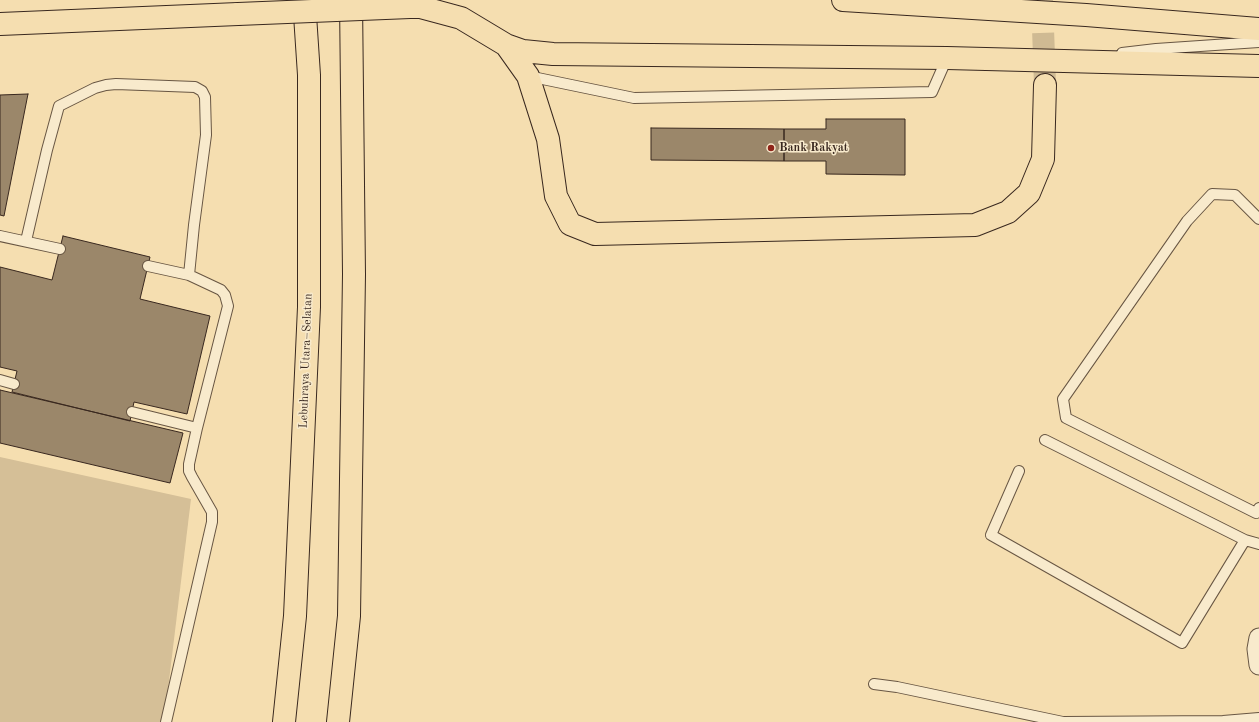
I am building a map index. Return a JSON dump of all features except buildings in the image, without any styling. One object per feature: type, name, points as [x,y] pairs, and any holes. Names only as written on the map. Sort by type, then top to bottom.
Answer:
[{"type":"highway","name":"Lebuhraya Utara–Selatan","points":[[284,722],[295,616],[309,307],[309,75],[304,0]]},
{"type":"highway","points":[[338,722],[349,616],[354,274],[351,0]]},
{"type":"highway","points":[[843,0],[1086,15],[1259,29]]},
{"type":"highway","points":[[0,24],[420,6],[461,18],[506,45],[523,51],[562,55],[946,58],[1259,66]]},
{"type":"highway","points":[[506,45],[528,76],[548,139],[556,196],[570,224],[595,234],[975,225],[1008,212],[1029,193],[1043,159],[1045,85]]},
{"type":"street","points":[[1259,638],[1257,649],[1259,665]]},
{"type":"lane","points":[[1057,61],[1156,49],[1259,42]]},
{"type":"lane","points":[[528,76],[634,98],[932,92],[946,58]]},
{"type":"lane","points":[[26,241],[47,150],[59,106],[95,88],[106,85],[116,84],[195,87],[202,91],[206,97],[206,135],[189,275]]},
{"type":"lane","points":[[1259,219],[1236,195],[1212,194],[1187,220],[1063,399],[1066,418],[1256,513],[1259,508]]},
{"type":"lane","points":[[0,236],[60,249]]},
{"type":"lane","points":[[148,266],[189,275],[221,290],[225,295],[228,306],[189,464],[189,471],[212,512],[212,522],[166,722]]},
{"type":"lane","points":[[0,380],[14,384]]},
{"type":"lane","points":[[132,412],[197,428]]},
{"type":"lane","points":[[1044,440],[1245,540],[1259,544]]},
{"type":"lane","points":[[1018,471],[991,535],[1182,643],[1245,540]]},
{"type":"lane","points":[[874,684],[897,686],[1063,722],[1223,721],[1259,718]]},
{"type":"shaded area","points":[[0,457],[191,499],[164,722],[0,722]]},
{"type":"tunnel","points":[[1042,0],[1045,85]]},
{"type":"place","name":"Bank Rakyat","points":[[771,148]]}]
